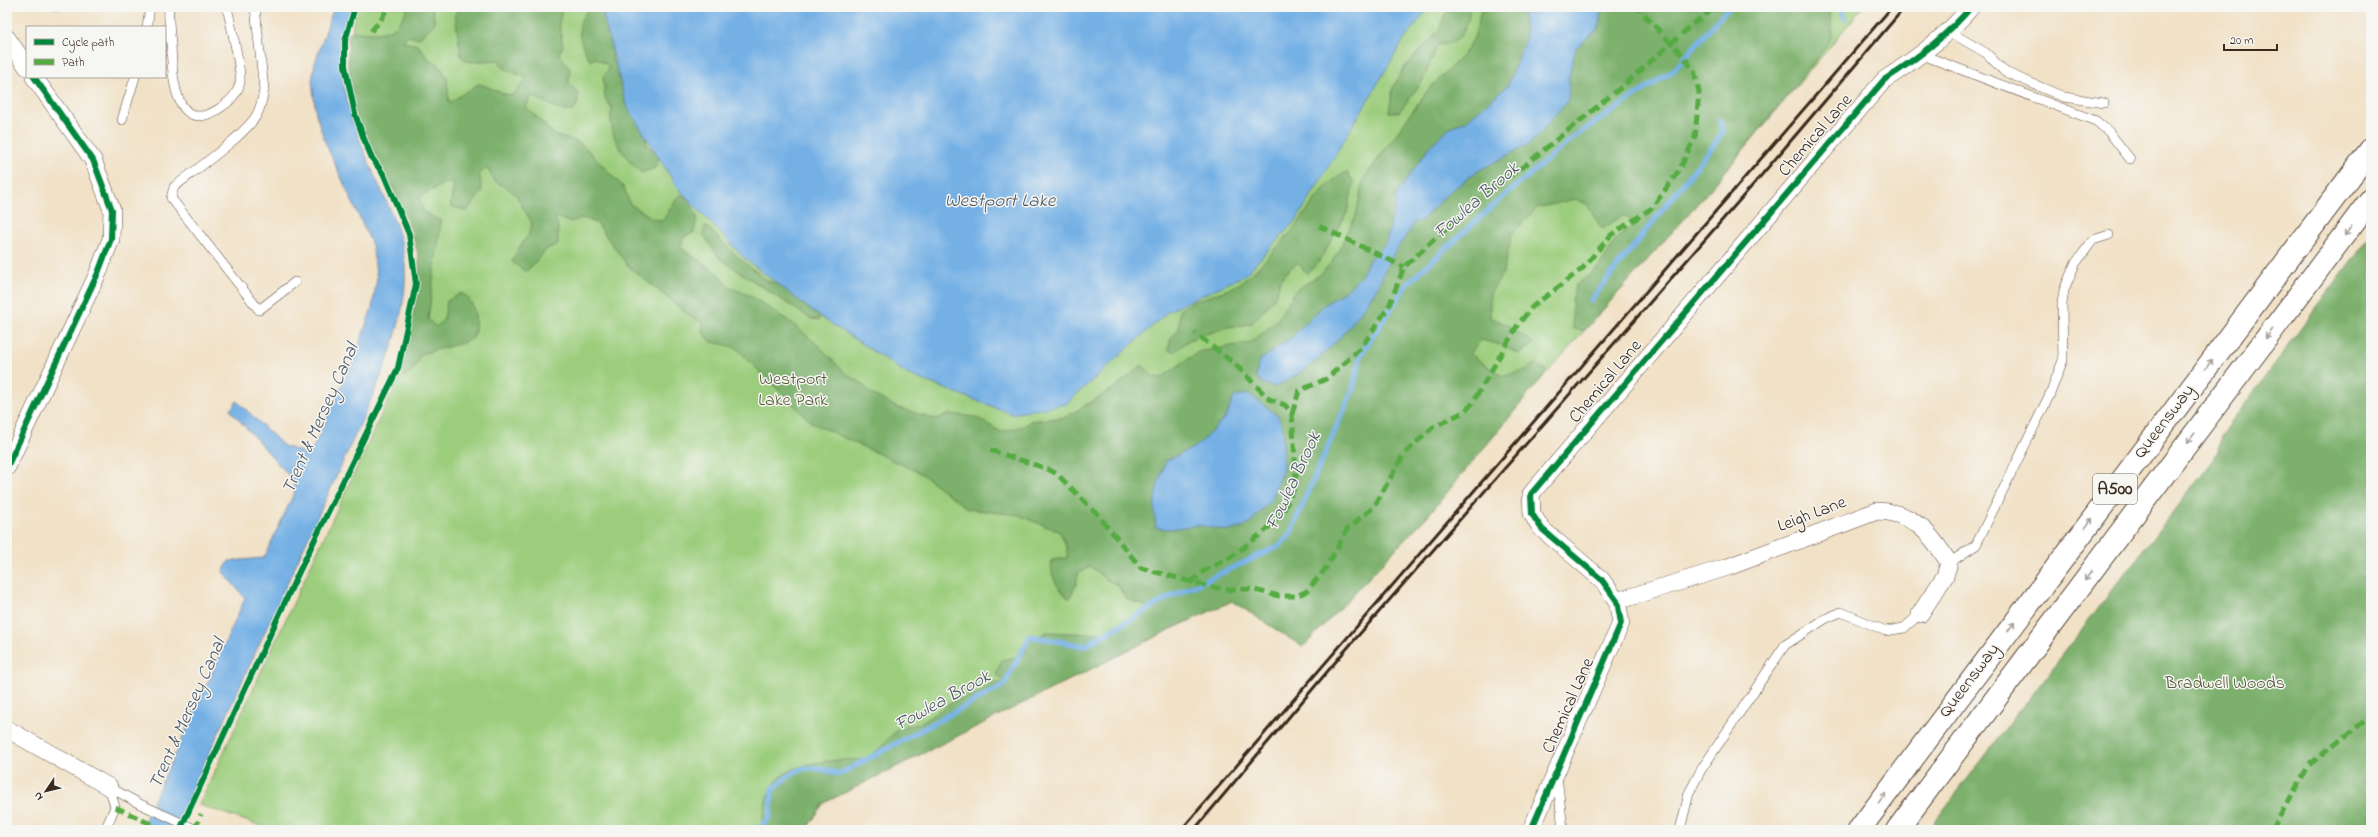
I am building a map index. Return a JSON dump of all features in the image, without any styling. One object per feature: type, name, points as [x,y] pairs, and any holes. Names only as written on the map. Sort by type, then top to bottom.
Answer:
[{"type":"highway","name":"Queensway","points":[[1859,830],[2371,149]]},
{"type":"highway","name":"Queensway","points":[[1897,830],[2371,199]]},
{"type":"street","name":"Chemical Lane","points":[[1531,830],[1621,623],[1617,601],[1601,578],[1542,529],[1532,514],[1531,494],[1884,80],[1920,54],[1948,31],[1970,7]]},
{"type":"street","points":[[7,38],[26,65]]},
{"type":"street","points":[[7,467],[98,273],[111,238],[112,210],[93,160],[35,78]]},
{"type":"street","name":"Leigh Lane","points":[[1617,601],[1728,567],[1877,511],[1893,512],[1910,519],[1926,531],[1949,563]]},
{"type":"street","points":[[1920,614],[1945,576],[1949,563]]},
{"type":"street","points":[[7,731],[109,787]]},
{"type":"lane","points":[[54,7],[61,7]]},
{"type":"lane","points":[[147,26],[150,7]]},
{"type":"lane","points":[[169,7],[172,74],[176,94],[184,108],[193,115],[204,116],[218,110],[230,100],[240,82],[227,7]]},
{"type":"lane","points":[[255,7],[264,90],[262,103],[255,117],[241,132],[174,187],[171,198],[259,310],[295,282]]},
{"type":"lane","points":[[1948,31],[1986,53],[2005,72],[2064,96],[2104,103]]},
{"type":"lane","points":[[1920,54],[2096,121],[2109,132],[2130,159]]},
{"type":"lane","points":[[122,120],[135,78]]},
{"type":"lane","points":[[1949,563],[1976,545],[2050,394],[2063,360],[2064,335],[2062,304],[2064,290],[2075,264],[2093,240],[2109,235]]},
{"type":"lane","points":[[1680,830],[1689,794],[1701,770],[1785,644],[1825,619],[1841,612],[1886,631],[1904,628],[1920,614]]},
{"type":"lane","points":[[1557,771],[1563,830]]},
{"type":"lane","points":[[109,787],[140,804],[194,828]]},
{"type":"lane","points":[[106,828],[114,807],[109,787]]},
{"type":"green space","name":"Westport Lake Park","points":[[360,7],[1863,7],[1714,185],[1529,393],[1431,512],[1303,647],[1232,601],[1167,631],[824,803],[806,830],[273,830],[199,805],[397,381],[411,339],[420,295],[421,261],[416,232],[351,42],[354,17]]},
{"type":"green space","points":[[408,7],[432,7],[435,23],[419,38],[406,36],[403,42],[418,45],[428,58],[437,63],[447,77],[449,103],[478,84],[504,94],[513,95],[527,78],[505,69],[498,60],[470,62],[461,57],[455,13],[464,7],[563,7],[559,22],[563,46],[559,54],[570,69],[569,84],[578,92],[578,103],[573,111],[563,111],[532,96],[526,107],[556,136],[573,140],[584,146],[624,188],[630,204],[654,219],[663,220],[680,194],[690,200],[697,217],[694,232],[684,237],[681,248],[718,274],[731,288],[751,296],[793,324],[818,345],[846,374],[860,382],[872,394],[898,408],[935,419],[951,414],[976,417],[1001,432],[1024,426],[1030,421],[1066,417],[1114,388],[1142,365],[1153,376],[1161,378],[1198,352],[1249,343],[1263,333],[1277,320],[1296,290],[1321,274],[1332,262],[1356,216],[1363,180],[1428,90],[1463,55],[1474,38],[1482,7],[1829,7],[1833,35],[1816,60],[1714,185],[1585,330],[1573,329],[1572,302],[1575,286],[1598,268],[1615,240],[1637,224],[1624,215],[1602,229],[1587,204],[1575,199],[1537,208],[1512,234],[1503,273],[1490,294],[1490,317],[1508,325],[1534,344],[1518,354],[1501,345],[1481,340],[1470,354],[1502,376],[1525,371],[1534,364],[1545,369],[1546,373],[1431,512],[1303,647],[1232,601],[1167,631],[824,803],[806,830],[750,830],[762,824],[766,802],[772,787],[782,776],[792,770],[818,762],[867,760],[900,727],[919,724],[954,701],[979,693],[994,682],[1005,683],[996,674],[1002,660],[1024,656],[1030,640],[1047,632],[1092,634],[1108,631],[1125,625],[1134,617],[1151,608],[1126,599],[1118,585],[1105,579],[1090,566],[1078,574],[1076,585],[1069,599],[1055,582],[1051,566],[1052,560],[1067,558],[1067,548],[1060,532],[1018,515],[968,509],[922,474],[812,423],[735,347],[712,342],[702,332],[703,323],[690,316],[627,265],[597,223],[582,218],[570,222],[555,217],[558,227],[558,244],[547,249],[526,272],[512,262],[519,247],[528,236],[532,223],[516,195],[506,187],[494,181],[487,168],[479,173],[482,192],[467,211],[450,206],[454,184],[445,183],[419,197],[423,211],[441,221],[428,319],[436,327],[444,319],[447,301],[461,293],[466,296],[473,306],[475,333],[473,338],[462,343],[421,354],[415,368],[404,377],[403,355],[417,295],[419,258],[413,236],[395,193],[353,110],[348,64],[348,34],[354,31],[377,33],[394,28]]},
{"type":"green space","points":[[590,7],[600,8],[608,27],[611,40],[612,61],[621,68],[646,131],[646,144],[660,157],[655,168],[641,173],[622,152],[611,126],[612,108],[605,98],[603,76],[608,71],[608,65],[595,58],[590,61],[581,40],[581,20]]},
{"type":"green space","points":[[1453,7],[1469,7],[1468,22],[1464,31],[1454,42],[1438,45],[1422,82],[1399,112],[1389,112],[1393,87],[1403,69],[1439,30],[1445,14]]},
{"type":"green space","points":[[1347,172],[1354,182],[1347,213],[1318,263],[1307,274],[1298,263],[1289,269],[1280,280],[1277,293],[1271,302],[1251,324],[1228,327],[1189,340],[1174,352],[1168,350],[1171,338],[1179,329],[1179,310],[1195,301],[1228,289],[1243,281],[1285,239],[1323,190],[1338,176]]},
{"type":"green space","points":[[706,225],[733,253],[768,281],[782,286],[821,310],[819,320],[811,319],[720,259],[703,234]]},
{"type":"green space","name":"Bradwell Woods","points":[[2371,234],[2371,830],[1928,830],[2208,466],[2219,451],[2222,435]]},
{"type":"water","points":[[334,7],[352,7],[345,26],[341,47],[345,90],[350,111],[364,152],[388,204],[401,240],[405,265],[405,285],[399,324],[379,381],[363,418],[174,830],[140,830],[245,598],[223,572],[229,561],[264,558],[295,491],[292,479],[230,410],[237,401],[284,446],[305,453],[314,446],[355,357],[372,308],[377,278],[372,245],[325,142],[316,114],[312,81],[315,63]]},
{"type":"water","name":"Westport Lake","points":[[601,7],[1429,7],[1403,41],[1298,218],[1245,275],[1169,311],[1066,404],[1012,414],[909,375],[815,313],[743,257],[677,187],[626,105]]},
{"type":"water","points":[[1549,7],[1601,7],[1599,28],[1576,48],[1569,76],[1568,100],[1531,143],[1476,172],[1448,193],[1421,221],[1414,222],[1389,262],[1377,287],[1355,320],[1318,359],[1290,379],[1274,387],[1262,383],[1256,375],[1259,361],[1292,337],[1324,305],[1347,290],[1361,276],[1369,260],[1386,243],[1396,202],[1395,196],[1431,145],[1450,127],[1466,121],[1508,85],[1526,37],[1523,14]]},
{"type":"water","points":[[1249,394],[1278,416],[1283,428],[1283,468],[1272,499],[1248,525],[1229,531],[1198,525],[1170,529],[1156,528],[1154,510],[1156,494],[1166,461],[1197,446],[1226,417],[1234,397]]},
{"type":"waterway","name":"Fowlea Brook","points":[[758,830],[770,816],[772,790],[796,771],[818,768],[840,774],[1004,685],[1030,636],[1084,646],[1168,598],[1279,546],[1289,536],[1353,389],[1361,354],[1407,284],[1497,202],[1578,134],[1674,70],[1729,7]]},
{"type":"waterway","points":[[1840,7],[1845,18]]},
{"type":"waterway","points":[[1590,301],[1720,137],[1722,132],[1720,121]]},
{"type":"railway","points":[[1181,830],[1892,7]]},
{"type":"railway","points":[[1194,830],[1343,653],[1759,178],[1905,7]]},
{"type":"marked path","points":[[371,31],[381,20],[388,7]]},
{"type":"marked path","points":[[990,450],[1048,469],[1057,474],[1097,514],[1141,568],[1210,587],[1231,590],[1251,589],[1279,596],[1296,596],[1307,591],[1326,568],[1348,528],[1374,507],[1404,454],[1433,427],[1464,412],[1472,404],[1517,326],[1532,307],[1582,269],[1611,235],[1652,208],[1680,169],[1695,137],[1699,92],[1694,71],[1683,56],[1637,7]]},
{"type":"marked path","points":[[1292,414],[1299,391],[1326,379],[1361,348],[1389,306],[1404,267],[1479,198],[1524,166],[1624,85],[1694,23],[1716,7]]},
{"type":"marked path","points":[[1319,226],[1404,267]]},
{"type":"marked path","points":[[1190,583],[1205,570],[1231,557],[1266,530],[1284,510],[1293,491],[1296,474],[1292,414],[1285,405],[1269,399],[1236,365],[1195,333]]},
{"type":"marked path","points":[[2272,830],[2309,765],[2371,716]]},
{"type":"marked path","points":[[115,807],[163,830]]},
{"type":"marked path","points":[[195,830],[201,814]]},
{"type":"cycle path","points":[[180,830],[297,576],[398,368],[416,284],[409,234],[384,175],[372,158],[355,114],[345,66],[345,41],[355,7]]},
{"type":"cycle path","points":[[1531,830],[1621,623],[1617,601],[1601,579],[1542,529],[1532,514],[1531,494],[1884,80],[1941,38],[1971,7]]},
{"type":"cycle path","points":[[7,467],[98,273],[111,239],[112,210],[93,160],[35,78]]},
{"type":"water label","name":"Trent & Mersey Canal","points":[[321,419]]},
{"type":"water label","name":"Trent & Mersey Canal","points":[[188,714]]}]
